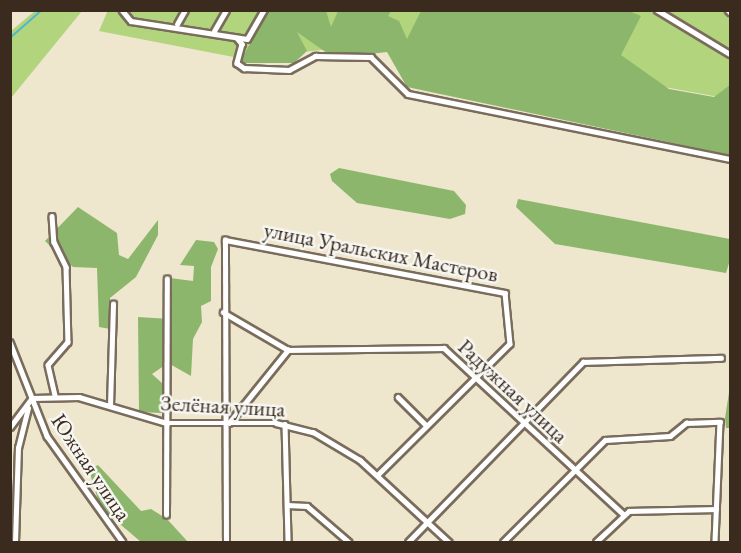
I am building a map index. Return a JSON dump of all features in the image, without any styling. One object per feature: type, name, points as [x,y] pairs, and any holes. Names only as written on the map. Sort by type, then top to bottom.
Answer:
[{"type":"street","points":[[122,10],[131,21],[139,18],[248,39],[264,10]]},
{"type":"street","points":[[139,18],[143,10]]},
{"type":"street","points":[[177,24],[185,10]]},
{"type":"street","points":[[214,31],[226,10]]},
{"type":"street","points":[[657,10],[730,54]]},
{"type":"street","points":[[237,38],[242,44],[237,63],[244,68],[289,70],[315,56],[371,57],[384,64],[408,94],[730,159]]},
{"type":"street","points":[[52,216],[54,242],[66,267],[68,342],[48,365],[55,395]]},
{"type":"street","name":"улица Уральских Мастеров","points":[[223,312],[225,240],[501,291],[507,297],[510,344],[476,378]]},
{"type":"street","points":[[166,515],[167,279]]},
{"type":"street","points":[[111,406],[113,304]]},
{"type":"street","points":[[223,312],[288,350],[230,415],[226,423]]},
{"type":"street","points":[[223,312],[226,543]]},
{"type":"street","name":"Южная улица","points":[[10,342],[47,436],[123,543]]},
{"type":"street","name":"Радужная улица","points":[[288,350],[436,347],[448,351],[623,514]]},
{"type":"street","points":[[408,543],[590,358],[721,358]]},
{"type":"street","points":[[378,475],[476,378]]},
{"type":"street","name":"Зелёная улица","points":[[32,398],[55,395],[111,406],[167,423],[285,424],[327,438],[378,475],[448,543]]},
{"type":"street","points":[[398,397],[426,425]]},
{"type":"street","points":[[15,543],[18,448],[32,398]]},
{"type":"street","points":[[10,427],[28,408]]},
{"type":"street","points":[[503,543],[605,440],[670,436],[686,423],[720,422],[715,543]]},
{"type":"street","points":[[285,424],[288,543]]},
{"type":"street","points":[[287,505],[307,506],[349,543]]},
{"type":"street","points":[[596,543],[623,514],[656,508],[716,509]]},
{"type":"green space","points":[[36,10],[82,11],[11,98],[11,31]]},
{"type":"green space","points":[[108,10],[730,11],[730,99],[407,40],[244,59],[99,31]]},
{"type":"green space","points":[[269,11],[326,11],[331,27],[338,11],[391,11],[388,16],[399,21],[407,39],[421,11],[629,11],[641,16],[621,55],[669,89],[714,97],[730,85],[730,155],[407,87],[387,52],[334,58],[297,32],[307,51],[294,63],[239,63]]},
{"type":"green space","points":[[339,168],[454,191],[466,205],[465,214],[450,219],[357,203],[332,181],[330,174]]},
{"type":"green space","points":[[518,199],[730,239],[730,260],[726,273],[555,244],[516,207]]},
{"type":"green space","points":[[78,207],[117,233],[119,255],[128,259],[158,220],[158,235],[136,277],[110,298],[110,329],[99,327],[97,268],[73,267],[45,241]]},
{"type":"green space","points":[[196,240],[214,242],[218,249],[211,267],[211,301],[201,306],[202,322],[193,339],[191,376],[168,363],[152,374],[163,384],[162,413],[139,412],[138,317],[170,319],[170,278],[193,281],[194,266],[180,265]]},
{"type":"green space","points":[[730,386],[730,428],[726,428],[725,418]]},
{"type":"green space","points":[[98,465],[141,511],[151,509],[167,519],[188,542],[141,542],[100,507],[89,470]]},
{"type":"waterway","points":[[10,38],[42,10]]}]
